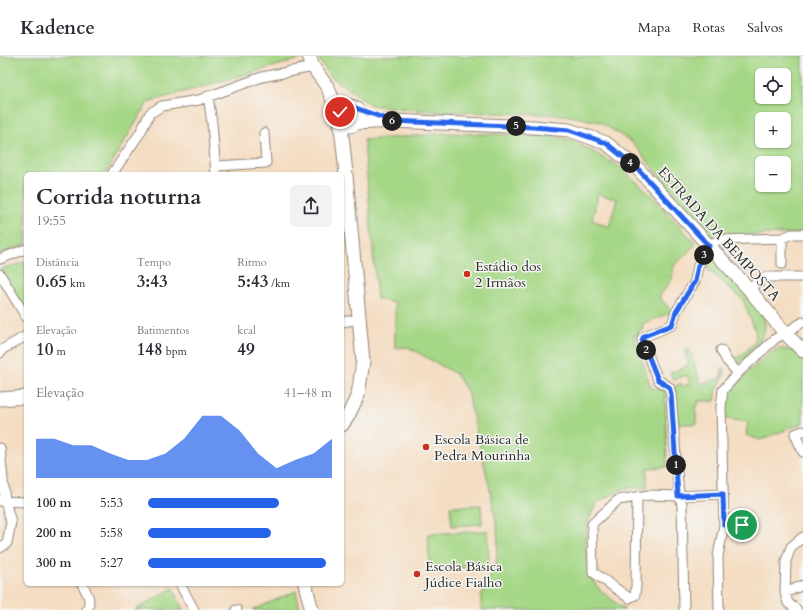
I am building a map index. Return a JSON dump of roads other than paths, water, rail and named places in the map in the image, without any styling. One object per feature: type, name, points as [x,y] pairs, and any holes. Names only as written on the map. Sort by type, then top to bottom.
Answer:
[{"type":"street","points":[[113,172],[140,133],[150,113],[162,106],[199,100],[262,77],[311,62],[328,88],[342,122],[347,126],[392,121]]},
{"type":"street","points":[[328,88],[352,107],[359,115],[348,136],[344,153]]},
{"type":"street","points":[[208,96],[216,170],[266,163],[264,133]]},
{"type":"street","points":[[344,422],[358,395],[362,376],[363,360],[340,117],[342,110],[352,107],[392,121]]},
{"type":"street","name":"ESTRADA DA BEMPOSTA","points":[[392,121],[518,126],[569,130],[606,143],[638,169],[748,288],[785,333],[803,351]]},
{"type":"street","points":[[684,610],[682,504],[678,496],[671,394],[669,387],[658,380],[642,340],[644,336],[672,325],[676,312],[695,281],[698,266],[709,246],[718,240],[782,238],[792,234],[803,234]]},
{"type":"street","points":[[782,238],[782,264]]},
{"type":"street","points":[[0,259],[24,250]]},
{"type":"street","points":[[0,274],[24,314]]},
{"type":"street","points":[[748,288],[767,277],[803,277]]},
{"type":"street","points":[[344,322],[359,319]]},
{"type":"street","points":[[719,610],[718,556],[724,525],[721,407],[723,390],[738,373],[775,339],[803,322]]},
{"type":"street","points":[[0,353],[3,349],[24,337]]},
{"type":"street","points":[[721,350],[727,361],[738,373]]},
{"type":"street","points":[[0,399],[24,397]]},
{"type":"street","points":[[803,431],[795,434],[803,452]]},
{"type":"street","points":[[0,448],[2,501],[12,522],[7,543],[0,548]]},
{"type":"street","points":[[637,497],[636,586],[635,595],[629,598],[593,572],[592,524],[618,500],[649,495],[678,496],[723,494]]},
{"type":"street","points":[[2,501],[24,502]]},
{"type":"street","points":[[724,525],[742,525]]},
{"type":"street","points":[[797,610],[788,603],[785,593],[786,561],[791,547],[803,537]]},
{"type":"street","points":[[83,586],[89,596],[89,608],[87,610]]},
{"type":"street","points":[[181,586],[194,610]]},
{"type":"street","points":[[306,586],[312,610]]},
{"type":"street","points":[[785,593],[803,586]]},
{"type":"place","name":"Estádio dos 2 Irmãos","points":[[467,274]]},
{"type":"place","name":"Escola Básica de Pedra Mourinha","points":[[426,447]]},
{"type":"place","name":"Escola Básica Júdice Fialho","points":[[417,574]]}]
